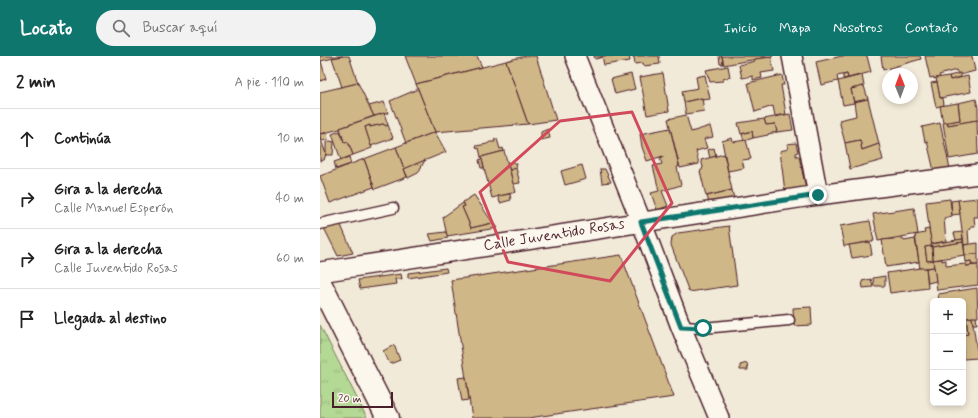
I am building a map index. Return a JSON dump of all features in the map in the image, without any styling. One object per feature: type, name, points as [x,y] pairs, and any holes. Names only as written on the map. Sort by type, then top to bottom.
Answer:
[{"type":"street","points":[[575,56],[681,327],[719,418]]},
{"type":"street","points":[[792,56],[818,195]]},
{"type":"street","name":"Calle Juventido Rosas","points":[[320,272],[818,195],[978,174]]},
{"type":"street","points":[[320,283],[388,418]]},
{"type":"lane","points":[[320,224],[393,208]]},
{"type":"lane","points":[[681,327],[703,328],[789,320]]},
{"type":"highlighted area","points":[[632,112],[672,203],[610,281],[508,262],[480,192],[560,121]]},
{"type":"green space","points":[[320,325],[367,418],[320,418]]},
{"type":"building","points":[[320,56],[343,56],[320,61]]},
{"type":"building","points":[[349,56],[358,83],[342,87],[332,58]]},
{"type":"building","points":[[405,56],[477,56],[482,67],[416,84]]},
{"type":"building","points":[[525,56],[536,56],[556,120],[528,124],[506,61]]},
{"type":"building","points":[[594,56],[602,56],[603,57],[595,59]]},
{"type":"building","points":[[602,56],[629,56],[630,61],[604,65]]},
{"type":"building","points":[[629,56],[659,56],[660,64],[644,66],[643,63],[635,64],[634,57]]},
{"type":"building","points":[[719,56],[722,56],[723,64],[720,64]]},
{"type":"building","points":[[722,56],[773,56],[724,65]]},
{"type":"building","points":[[842,56],[867,56],[871,72],[848,78],[847,74],[837,76],[838,81],[821,85],[816,62]]},
{"type":"building","points":[[881,56],[920,56],[921,59],[890,68],[883,68]]},
{"type":"building","points":[[925,56],[972,56],[975,71],[960,75],[960,73],[958,74],[956,70],[939,75],[940,77],[934,79],[934,77],[930,78]]},
{"type":"building","points":[[771,57],[774,71],[761,73],[762,78],[753,80],[753,76],[742,78],[739,65],[755,61],[755,59]]},
{"type":"building","points":[[320,61],[326,79],[320,81]]},
{"type":"building","points":[[506,61],[528,124],[435,132],[416,84]]},
{"type":"building","points":[[728,66],[730,77],[723,79],[723,81],[710,82],[706,70]]},
{"type":"building","points":[[663,73],[669,111],[647,115],[640,77]]},
{"type":"building","points":[[960,73],[961,77],[950,80],[949,76]]},
{"type":"building","points":[[631,74],[635,89],[615,94],[611,79]]},
{"type":"building","points":[[847,74],[848,78],[843,79],[843,75]]},
{"type":"building","points":[[705,75],[710,99],[702,100],[702,98],[684,102],[682,91],[698,88],[696,77]]},
{"type":"building","points":[[782,75],[784,85],[781,85],[786,114],[775,116],[773,106],[755,112],[748,83]]},
{"type":"building","points":[[862,75],[864,86],[851,89],[854,103],[843,105],[838,81]]},
{"type":"building","points":[[949,76],[950,80],[968,76],[971,92],[940,98],[936,78]]},
{"type":"building","points":[[937,82],[940,98],[943,98],[944,105],[936,107],[931,83]]},
{"type":"building","points":[[358,83],[374,116],[340,129],[320,134],[320,92]]},
{"type":"building","points":[[864,86],[868,99],[854,102],[851,89]]},
{"type":"building","points":[[418,89],[435,132],[406,143],[390,101]]},
{"type":"building","points":[[702,98],[704,111],[686,114],[684,102]]},
{"type":"building","points":[[868,99],[879,144],[862,150],[860,140],[845,143],[839,120],[856,116],[854,102]]},
{"type":"building","points":[[976,99],[978,120],[948,125],[947,122],[960,120],[958,103]]},
{"type":"building","points":[[384,102],[388,113],[374,116],[369,106]]},
{"type":"building","points":[[958,103],[960,120],[943,123],[940,106]]},
{"type":"building","points":[[384,113],[388,125],[386,126],[383,124],[370,127],[370,125],[365,127],[372,148],[353,155],[348,142],[344,142],[340,128]]},
{"type":"building","points":[[790,114],[793,130],[777,132],[775,124],[766,125],[764,119]]},
{"type":"building","points":[[686,115],[691,132],[710,126],[713,137],[704,139],[707,148],[696,151],[699,164],[680,168],[668,119]]},
{"type":"building","points":[[764,119],[766,125],[775,124],[777,132],[753,138],[752,131],[741,134],[738,123]]},
{"type":"building","points":[[977,120],[978,154],[949,159],[943,123],[947,122],[948,125]]},
{"type":"building","points":[[940,123],[950,169],[934,171],[922,127]]},
{"type":"building","points":[[383,124],[386,126],[388,125],[393,138],[371,146],[365,127]]},
{"type":"building","points":[[670,128],[679,166],[677,167],[681,185],[662,191],[668,206],[657,210],[651,193],[659,191],[653,166],[662,164],[660,158],[663,156],[647,161],[642,147],[640,134]]},
{"type":"building","points":[[548,129],[550,138],[541,140],[541,132]]},
{"type":"building","points":[[340,131],[344,142],[348,142],[353,155],[341,160],[332,134]]},
{"type":"building","points":[[752,131],[753,138],[744,141],[742,134]]},
{"type":"building","points":[[435,132],[446,152],[404,169],[396,147]]},
{"type":"building","points":[[327,133],[328,140],[321,141],[320,134]]},
{"type":"building","points":[[320,137],[326,154],[324,160],[320,161]]},
{"type":"building","points":[[732,138],[733,142],[746,140],[751,159],[742,160],[744,168],[728,171],[722,141]]},
{"type":"building","points":[[497,139],[500,149],[503,148],[504,151],[481,157],[479,148],[477,149],[476,146],[495,142],[494,140]]},
{"type":"building","points":[[860,140],[862,150],[879,144],[883,160],[850,169],[845,143]]},
{"type":"building","points":[[326,142],[334,142],[333,155],[326,155]]},
{"type":"building","points":[[796,143],[798,152],[796,153],[796,156],[799,156],[806,189],[785,192],[780,151],[788,149],[787,144]]},
{"type":"building","points":[[396,147],[407,177],[375,189],[364,159]]},
{"type":"building","points":[[714,148],[716,156],[710,158],[708,150]]},
{"type":"building","points":[[504,151],[516,192],[492,198],[481,157]]},
{"type":"building","points":[[724,154],[732,190],[706,196],[700,171],[703,167],[701,160]]},
{"type":"building","points":[[349,157],[351,164],[336,169],[334,162]]},
{"type":"building","points":[[364,159],[374,187],[330,203],[320,176]]},
{"type":"building","points":[[482,159],[484,168],[481,168],[479,160]]},
{"type":"building","points":[[425,160],[418,173],[408,178],[404,169]]},
{"type":"building","points":[[513,162],[517,164],[516,168],[510,170],[507,163]]},
{"type":"building","points":[[582,165],[586,179],[565,185],[561,171]]},
{"type":"building","points":[[516,168],[520,183],[513,184],[510,170]]},
{"type":"building","points":[[600,169],[605,169],[611,182],[602,183]]},
{"type":"building","points":[[732,190],[734,199],[709,203],[707,196]]},
{"type":"building","points":[[510,194],[511,200],[500,203],[498,196]]},
{"type":"building","points":[[474,195],[493,223],[471,228],[462,207],[465,206],[463,202]]},
{"type":"building","points":[[978,198],[978,217],[974,217],[975,226],[971,226],[971,229],[968,230],[969,244],[964,245],[958,200]]},
{"type":"building","points":[[950,199],[952,216],[944,218],[946,241],[931,244],[926,202]]},
{"type":"building","points":[[958,200],[960,214],[952,215],[951,201]]},
{"type":"building","points":[[463,203],[465,206],[462,207],[471,228],[493,223],[497,228],[447,236],[443,217]]},
{"type":"building","points":[[914,208],[918,234],[878,241],[873,214]]},
{"type":"building","points":[[870,221],[874,241],[844,246],[840,226]]},
{"type":"building","points":[[340,223],[353,253],[338,256],[323,226]]},
{"type":"building","points":[[729,226],[737,285],[689,292],[671,245],[672,237],[678,233]]},
{"type":"building","points":[[929,229],[932,246],[925,247],[927,261],[933,260],[934,267],[920,269],[915,235],[925,233],[924,230]]},
{"type":"building","points":[[446,232],[448,238],[432,241],[429,234]]},
{"type":"building","points":[[962,232],[963,239],[956,240],[954,233]]},
{"type":"building","points":[[903,238],[904,241],[915,239],[919,262],[886,267],[882,240]]},
{"type":"building","points":[[963,239],[963,242],[932,247],[931,244]]},
{"type":"building","points":[[870,242],[872,255],[852,258],[849,245]]},
{"type":"building","points":[[963,242],[965,255],[933,260],[932,247]]},
{"type":"building","points":[[978,243],[978,254],[965,255],[964,245]]},
{"type":"building","points":[[932,246],[933,260],[927,261],[925,247]]},
{"type":"building","points":[[978,254],[978,265],[972,265],[971,261],[966,262],[965,255]]},
{"type":"building","points":[[621,255],[674,397],[528,418],[472,418],[451,280]]},
{"type":"building","points":[[942,259],[942,261],[946,260],[946,266],[966,264],[966,266],[978,265],[978,285],[937,290],[933,260]]},
{"type":"building","points":[[971,261],[972,265],[966,266],[966,262]]},
{"type":"building","points":[[934,267],[936,281],[928,283],[926,268]]},
{"type":"building","points":[[446,268],[447,272],[408,278],[408,273]]},
{"type":"building","points":[[926,268],[928,288],[890,293],[887,273]]},
{"type":"building","points":[[401,274],[402,279],[395,279],[396,284],[360,289],[358,280]]},
{"type":"building","points":[[885,276],[885,286],[874,286],[873,278]]},
{"type":"building","points":[[871,279],[873,287],[863,288],[862,281]]},
{"type":"building","points":[[977,288],[978,317],[966,319],[966,298],[939,298],[938,294]]},
{"type":"building","points":[[811,307],[812,325],[794,326],[793,308]]},
{"type":"building","points":[[972,317],[978,358],[966,359],[966,334],[968,334],[966,318]]},
{"type":"building","points":[[972,317],[976,317],[977,324],[973,324]]},
{"type":"building","points":[[966,318],[968,334],[966,334]]},
{"type":"building","points":[[394,345],[400,360],[390,364],[383,351]]},
{"type":"building","points":[[747,363],[748,370],[740,370],[740,365]]},
{"type":"building","points":[[466,377],[469,400],[462,401],[458,378]]},
{"type":"route","points":[[703,328],[681,327],[641,222],[818,195]]}]
